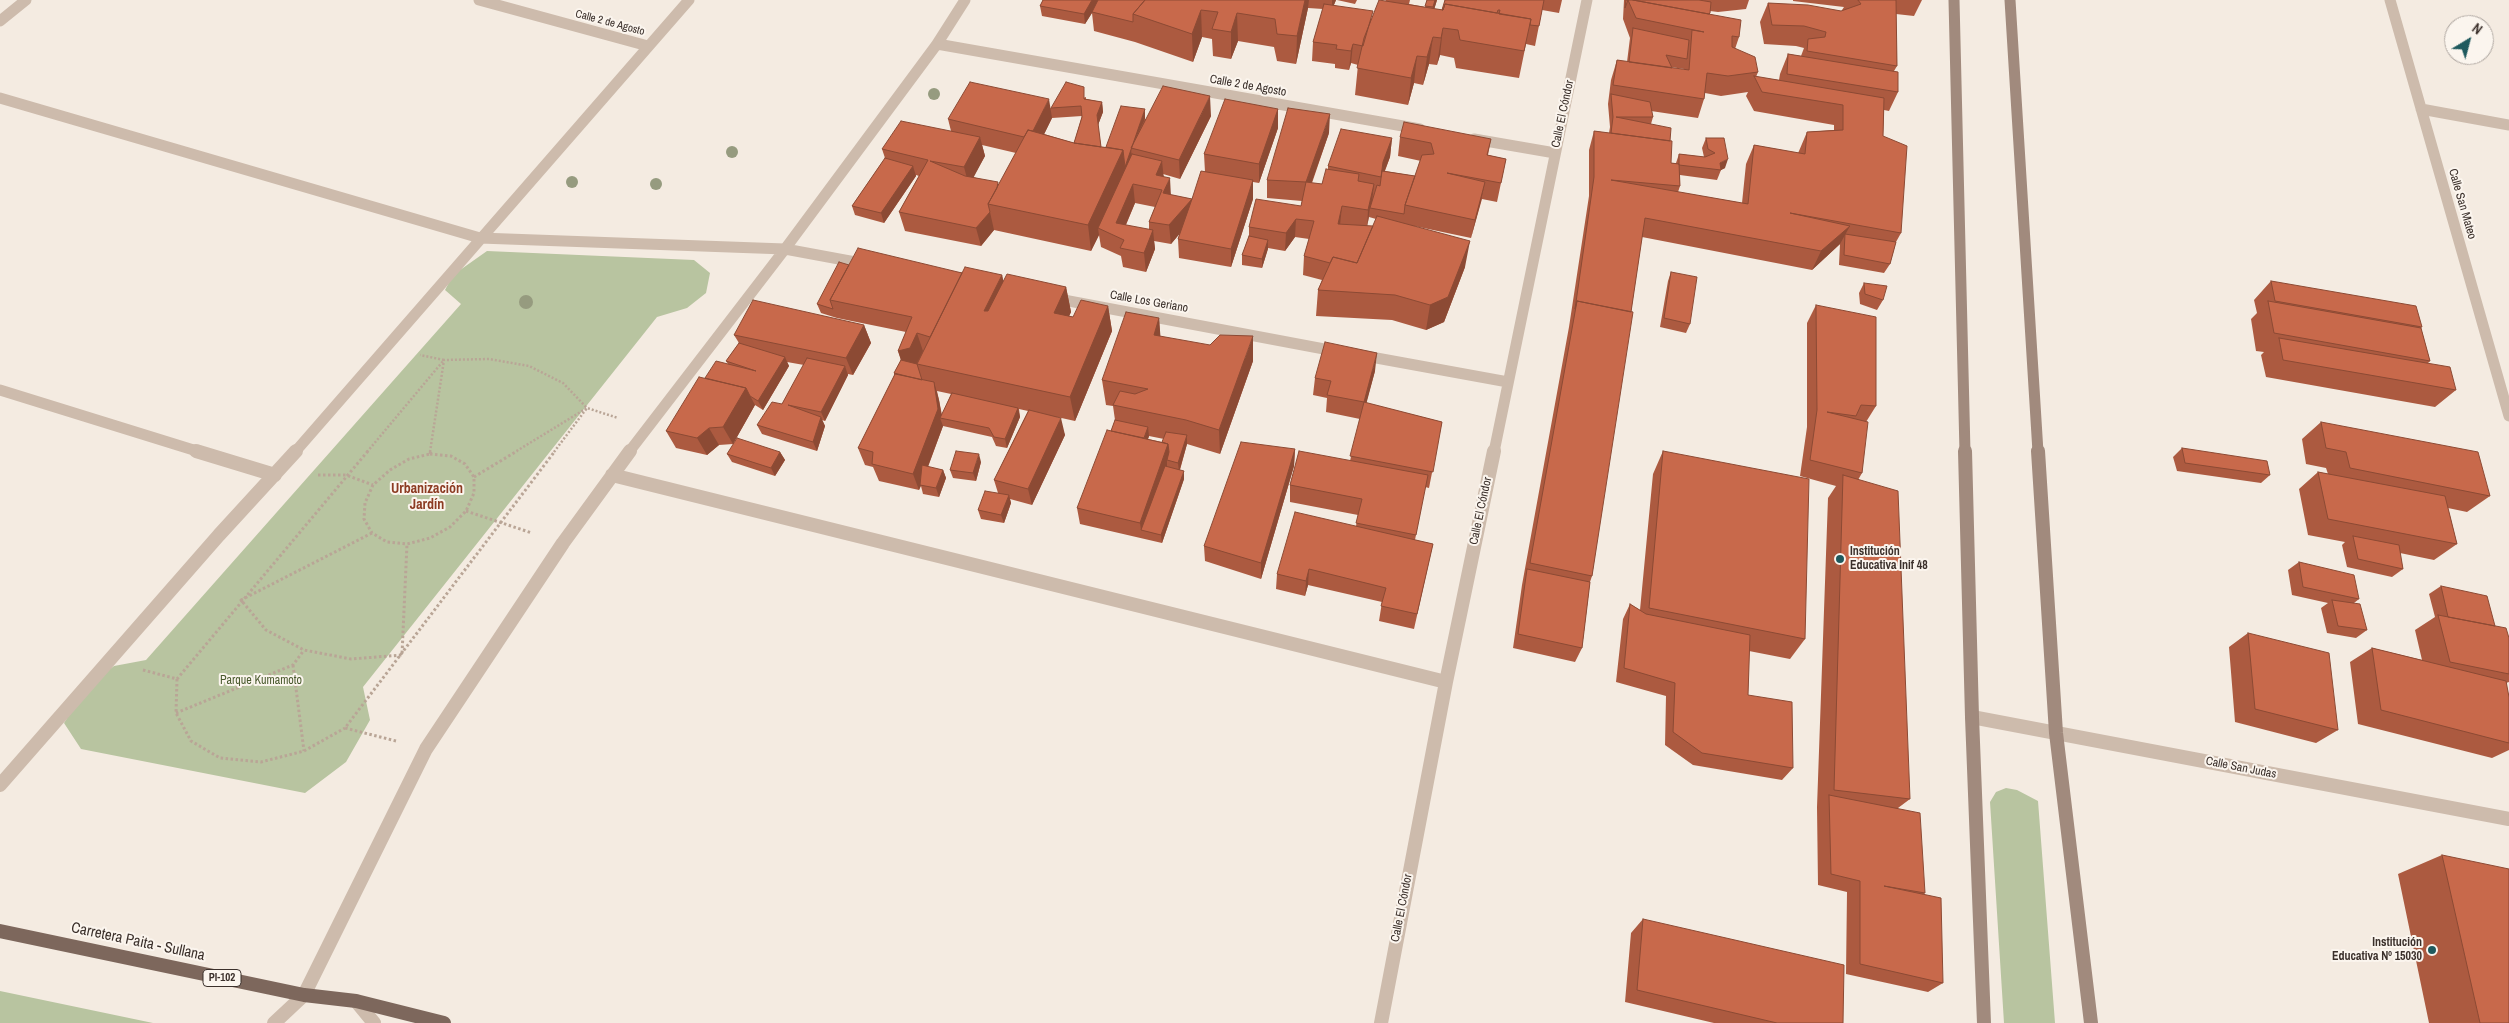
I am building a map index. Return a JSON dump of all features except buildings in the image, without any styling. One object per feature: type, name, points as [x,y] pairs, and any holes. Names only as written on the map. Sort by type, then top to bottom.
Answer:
[{"type":"main road","name":"Carretera Paita - Sullana","points":[[0,931],[304,995],[356,1001],[444,1023]]},
{"type":"street","points":[[0,21],[26,0]]},
{"type":"street","name":"Calle 2 de Agosto","points":[[480,0],[648,46]]},
{"type":"street","points":[[0,786],[219,535],[275,475],[689,0]]},
{"type":"street","points":[[274,1023],[304,995],[426,750],[563,543],[647,427],[785,249],[937,44],[965,0]]},
{"type":"street","name":"Calle El Cóndor","points":[[1381,1023],[1446,682],[1587,0]]},
{"type":"street","points":[[1954,0],[1972,717],[1984,1023]]},
{"type":"street","points":[[2010,0],[2056,733],[2091,1023]]},
{"type":"street","name":"Calle San Mateo","points":[[2390,0],[2509,416]]},
{"type":"street","name":"Calle 2 de Agosto","points":[[937,44],[1428,130]]},
{"type":"street","points":[[0,98],[480,238],[785,249],[883,267]]},
{"type":"street","points":[[2421,109],[2509,125]]},
{"type":"street","points":[[1467,137],[1555,153]]},
{"type":"street","name":"Calle Los Geriano","points":[[1039,296],[1508,382]]},
{"type":"street","points":[[0,390],[275,475]]},
{"type":"street","points":[[612,475],[1446,682]]},
{"type":"street","name":"Calle San Judas","points":[[1972,717],[2509,819]]},
{"type":"street","points":[[356,1001],[374,1023]]},
{"type":"path","points":[[385,348],[444,360],[488,359],[529,366],[563,383],[587,408],[647,427]]},
{"type":"path","points":[[430,454],[444,360]]},
{"type":"path","points":[[444,360],[241,600],[177,679],[176,713],[191,741],[220,758],[260,762],[304,751],[345,728],[402,656],[587,408]]},
{"type":"path","points":[[474,477],[587,408]]},
{"type":"path","points":[[430,454],[450,456],[465,464],[474,477],[474,493],[466,512],[450,527],[430,538],[407,544],[387,542],[372,533],[364,520],[365,503],[373,485],[390,470],[409,459],[430,454]]},
{"type":"path","points":[[275,475],[346,475],[373,485]]},
{"type":"path","points":[[466,512],[563,543]]},
{"type":"path","points":[[241,600],[372,533]]},
{"type":"path","points":[[402,656],[407,544]]},
{"type":"path","points":[[241,600],[266,630],[304,650],[351,659],[402,656]]},
{"type":"path","points":[[176,713],[294,664],[304,650]]},
{"type":"path","points":[[108,662],[177,679]]},
{"type":"path","points":[[294,664],[304,751]]},
{"type":"path","points":[[345,728],[426,750]]},
{"type":"green space","name":"Parque Kumamoto","points":[[487,251],[694,260],[710,273],[706,293],[687,308],[657,317],[363,687],[370,720],[346,762],[305,793],[81,749],[64,723],[86,688],[114,666],[146,660],[461,304],[445,290],[453,275]]},
{"type":"green space","points":[[2006,788],[2017,790],[2038,801],[2055,1023],[2004,1023],[1990,802],[1996,792]]},
{"type":"green space","points":[[0,991],[153,1023],[0,1023]]},
{"type":"place","name":"Institución Educativa Inif 48","points":[[1840,559]]},
{"type":"place","name":"Institución Educativa Nº 15030","points":[[2432,950]]},
{"type":"district","name":"Urbanización Jardín","points":[[427,498]]}]
